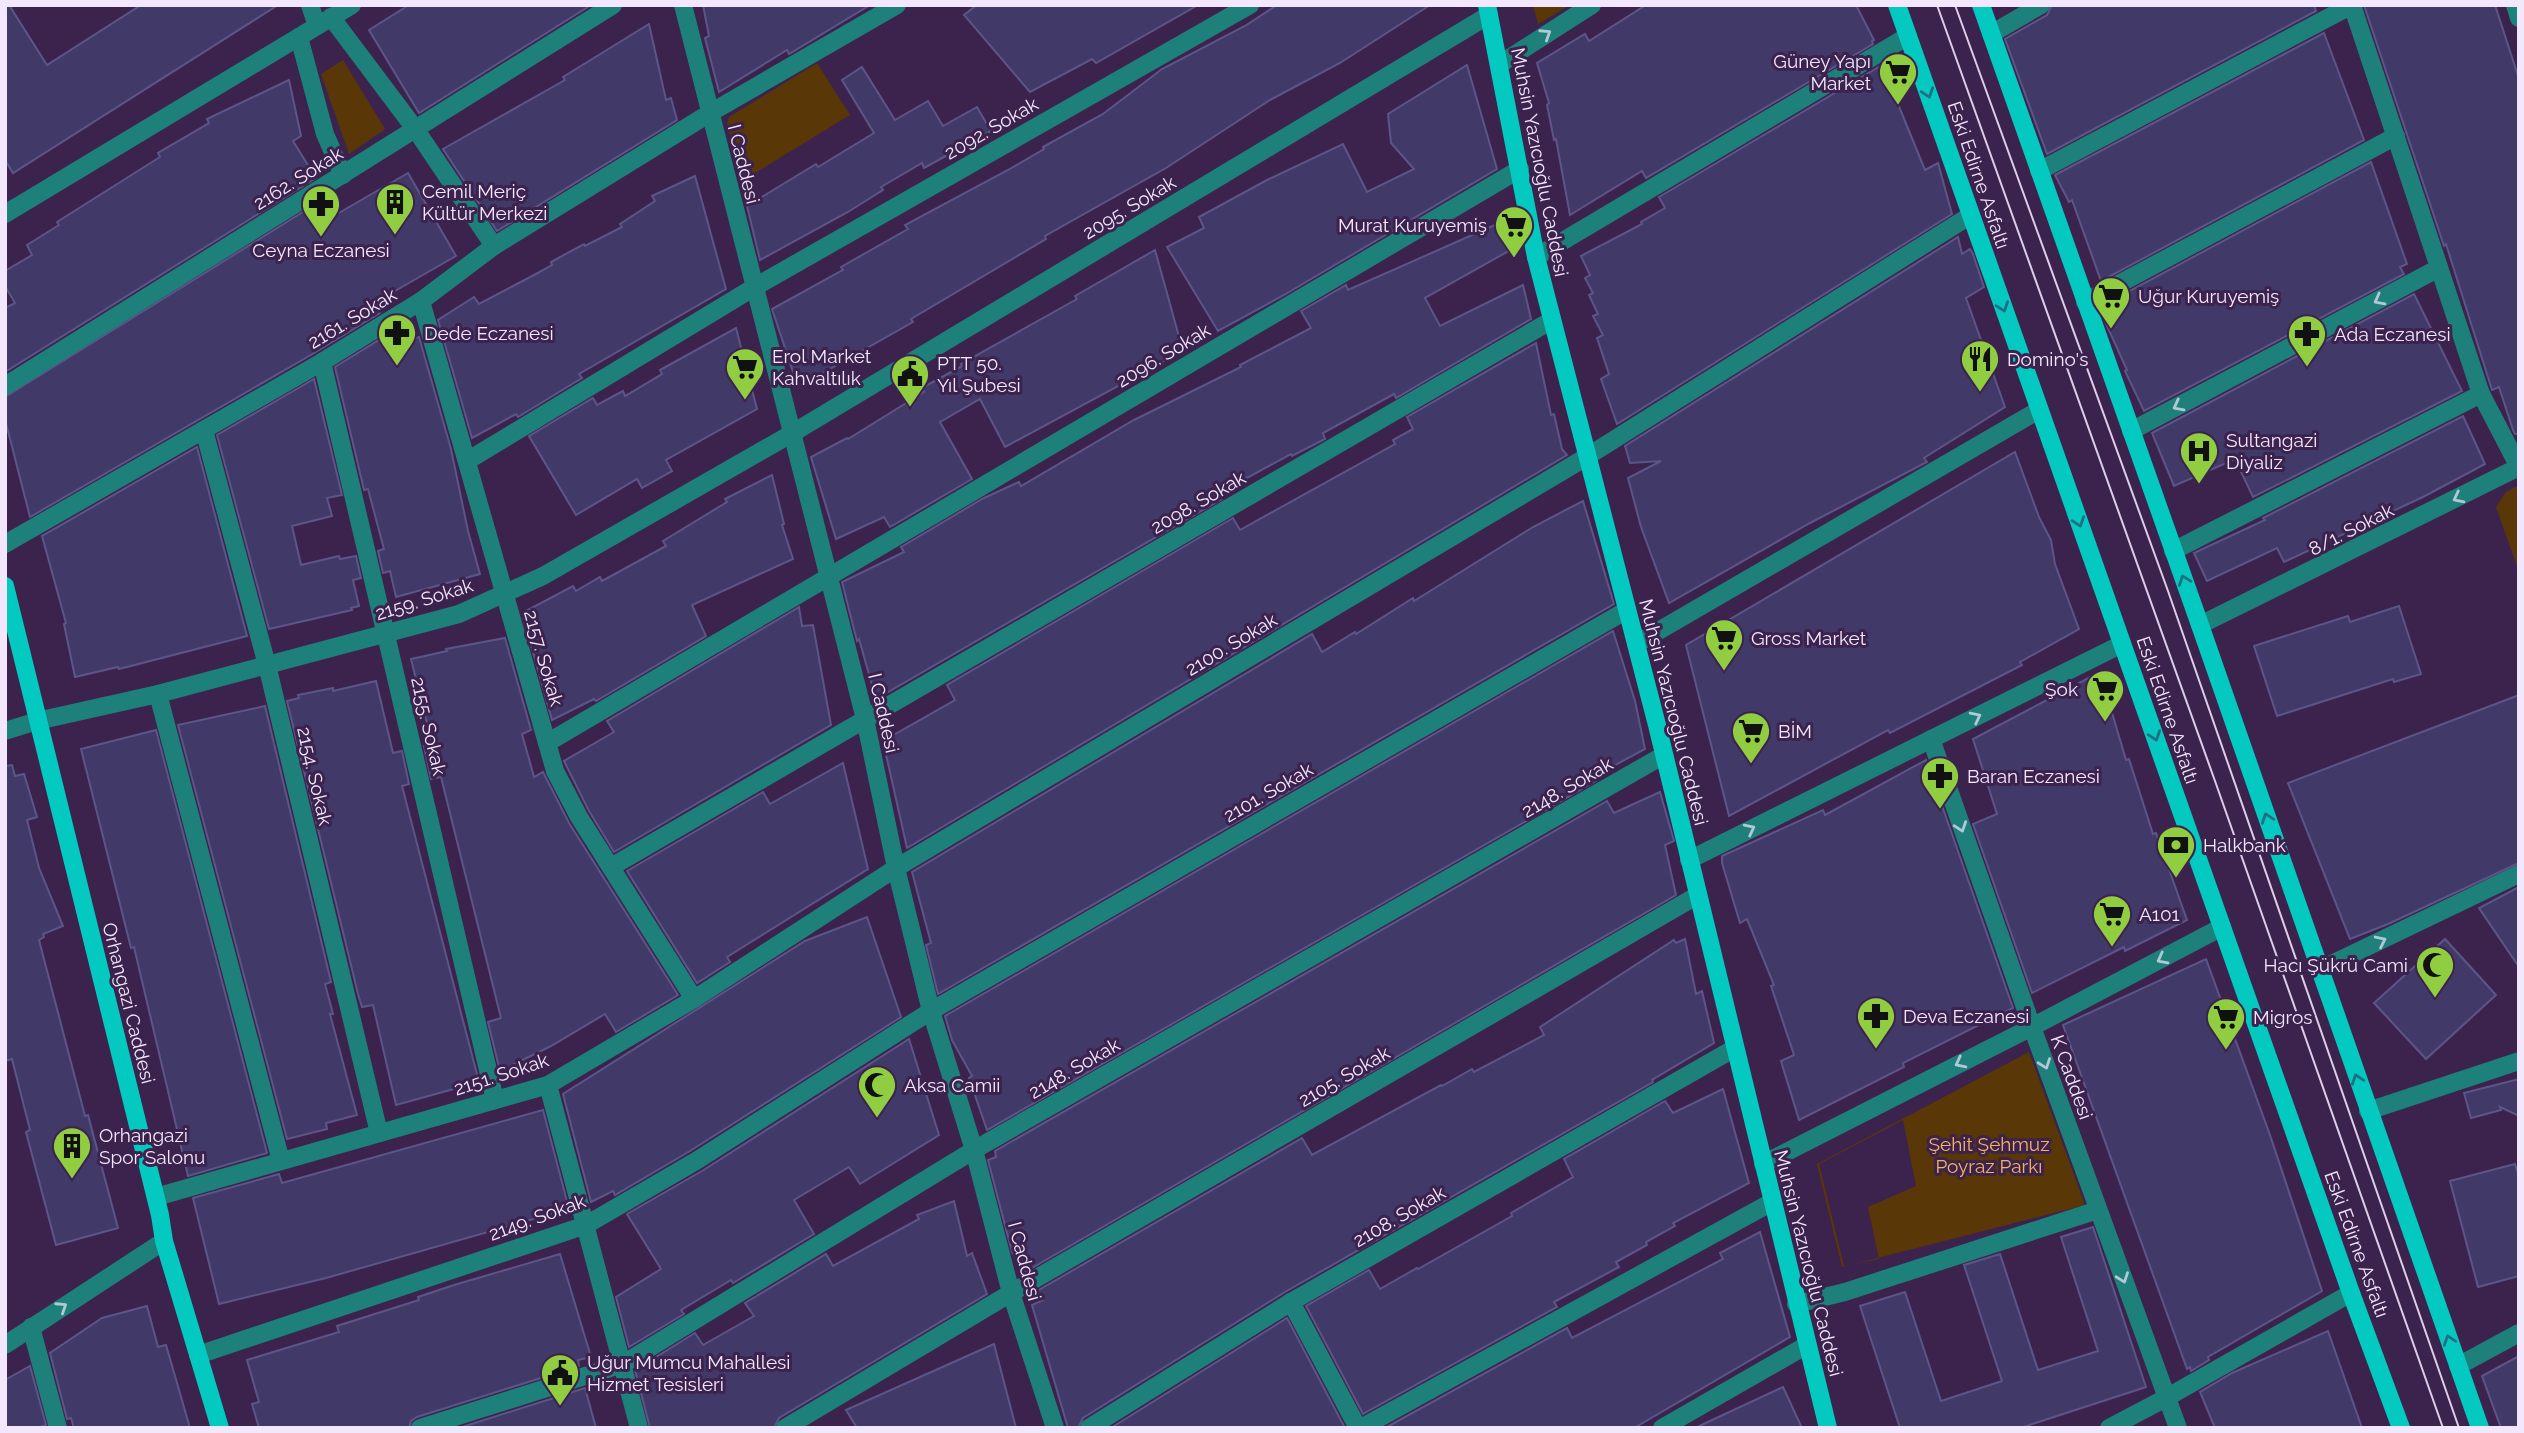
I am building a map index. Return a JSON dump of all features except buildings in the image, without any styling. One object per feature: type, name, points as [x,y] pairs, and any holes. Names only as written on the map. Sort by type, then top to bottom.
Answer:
[{"type":"main road","name":"Eski Edirne Asfaltı","points":[[1897,5],[2401,1428]]},
{"type":"main road","points":[[1981,5],[2480,1428]]},
{"type":"main road","name":"Muhsin Yazıcıoğlu Caddesi","points":[[1488,10],[1536,257],[1664,755],[1828,1428]]},
{"type":"main road","name":"Orhangazi Caddesi","points":[[5,586],[156,1197],[164,1241],[220,1428]]},
{"type":"street","points":[[310,5],[416,130],[494,246]]},
{"type":"street","points":[[5,214],[352,5]]},
{"type":"street","name":"2162. Sokak","points":[[5,386],[613,5]]},
{"type":"street","name":"I Caddesi","points":[[683,5],[865,719],[896,868],[931,1011],[974,1150],[1011,1293],[1055,1428]]},
{"type":"street","name":"2161. Sokak","points":[[5,544],[322,362],[421,301],[494,246],[710,113],[897,5]]},
{"type":"street","name":"2092. Sokak","points":[[467,461],[753,288],[1250,5]]},
{"type":"street","points":[[1500,64],[1592,5]]},
{"type":"street","points":[[1991,34],[2041,5]]},
{"type":"street","points":[[2039,171],[2352,5],[2481,394],[2519,467]]},
{"type":"street","points":[[2515,5],[2519,18]]},
{"type":"street","name":"2095. Sokak","points":[[791,434],[1488,10]]},
{"type":"street","points":[[1536,257],[1908,36]]},
{"type":"street","points":[[299,37],[325,134],[343,175]]},
{"type":"street","points":[[2085,302],[2396,136]]},
{"type":"street","name":"2096. Sokak","points":[[547,743],[1520,169]]},
{"type":"street","name":"2100. Sokak","points":[[896,868],[1588,456],[1971,215]]},
{"type":"street","points":[[2131,431],[2439,268]]},
{"type":"street","name":"2157. Sokak","points":[[421,301],[555,771],[611,867],[694,999]]},
{"type":"street","name":"2098. Sokak","points":[[611,867],[1552,320]]},
{"type":"street","name":"2155. Sokak","points":[[322,362],[495,1100]]},
{"type":"street","points":[[2173,551],[2481,394]]},
{"type":"street","points":[[1636,644],[2039,410]]},
{"type":"street","name":"2154. Sokak","points":[[204,430],[267,665],[379,1133]]},
{"type":"street","name":"2159. Sokak","points":[[5,732],[37,721],[158,694],[459,614],[543,576],[791,434]]},
{"type":"street","name":"8/1. Sokak","points":[[2200,625],[2519,467]]},
{"type":"street","name":"2101. Sokak","points":[[931,1011],[1627,610]]},
{"type":"street","points":[[1689,860],[2122,644]]},
{"type":"street","points":[[158,694],[281,1161]]},
{"type":"street","name":"K Caddesi","points":[[1931,739],[2032,1027],[2178,1428]]},
{"type":"street","name":"2148. Sokak","points":[[420,1428],[623,1364],[974,1150],[1664,755]]},
{"type":"street","name":"2151. Sokak","points":[[156,1197],[548,1085],[694,999],[896,868]]},
{"type":"street","points":[[2319,970],[2519,874]]},
{"type":"street","name":"2105. Sokak","points":[[785,1428],[1011,1293],[1698,895]]},
{"type":"street","points":[[1763,1164],[2222,927]]},
{"type":"street","name":"2149. Sokak","points":[[198,1355],[586,1225],[696,1161],[931,1011]]},
{"type":"street","name":"2108. Sokak","points":[[1089,1428],[1291,1302],[1735,1048]]},
{"type":"street","points":[[2368,1111],[2519,1061]]},
{"type":"street","points":[[548,1085],[639,1428]]},
{"type":"street","points":[[1291,1302],[1359,1428],[1772,1202]]},
{"type":"street","points":[[1796,1304],[1845,1292],[2098,1210]]},
{"type":"street","points":[[5,1345],[164,1241]]},
{"type":"street","points":[[2109,1428],[2351,1293]]},
{"type":"street","points":[[31,1327],[58,1428]]},
{"type":"street","points":[[2458,1366],[2519,1333]]},
{"type":"street","points":[[1662,1428],[1807,1345]]},
{"type":"green space","points":[[1533,5],[1570,5],[1538,24]]},
{"type":"green space","points":[[343,60],[385,129],[349,154],[321,74]]},
{"type":"green space","points":[[817,63],[850,115],[742,181],[727,123],[729,117]]},
{"type":"green space","points":[[2519,485],[2519,572],[2496,507],[2506,492]]},
{"type":"green space","name":"Şehit Şehmuz Poyraz Parkı","points":[[2029,1052],[2085,1205],[1879,1258],[1868,1207],[1916,1186],[1903,1120],[1819,1164],[1844,1266],[1853,1264],[1842,1267],[1817,1164]]},
{"type":"tram line","points":[[1937,5],[2443,1428]]},
{"type":"tram line","points":[[1955,5],[2168,591],[2459,1428]]},
{"type":"place","name":"Güney Yapı Market","points":[[1898,106]]},
{"type":"place","name":"Cemil Meriç Kültür Merkezi","points":[[395,236]]},
{"type":"place","name":"Ceyna Eczanesi","points":[[321,238]]},
{"type":"place","name":"Murat Kuruyemiş","points":[[1514,259]]},
{"type":"place","name":"Uğur Kuruyemiş","points":[[2111,330]]},
{"type":"place","name":"Dede Eczanesi","points":[[397,367]]},
{"type":"place","name":"Ada Eczanesi","points":[[2307,368]]},
{"type":"place","name":"Domino's","points":[[1980,393]]},
{"type":"place","name":"Erol Market Kahvaltılık","points":[[745,401]]},
{"type":"place","name":"PTT 50. Yıl Şubesi","points":[[910,408]]},
{"type":"place","name":"Sultangazi Diyaliz","points":[[2199,485]]},
{"type":"place","name":"Gross Market","points":[[1724,672]]},
{"type":"place","name":"Şok","points":[[2105,723]]},
{"type":"place","name":"BİM","points":[[1751,765]]},
{"type":"place","name":"Baran Eczanesi","points":[[1940,810]]},
{"type":"place","name":"Halkbank","points":[[2176,879]]},
{"type":"place","name":"A101","points":[[2112,948]]},
{"type":"place","name":"Hacı Şükrü Cami","points":[[2435,999]]},
{"type":"place","name":"Deva Eczanesi","points":[[1876,1050]]},
{"type":"place","name":"Migros","points":[[2226,1051]]},
{"type":"place","name":"Aksa Camii","points":[[877,1119]]},
{"type":"place","name":"Orhangazi Spor Salonu","points":[[72,1180]]},
{"type":"place","name":"Uğur Mumcu Mahallesi Hizmet Tesisleri","points":[[560,1407]]}]
